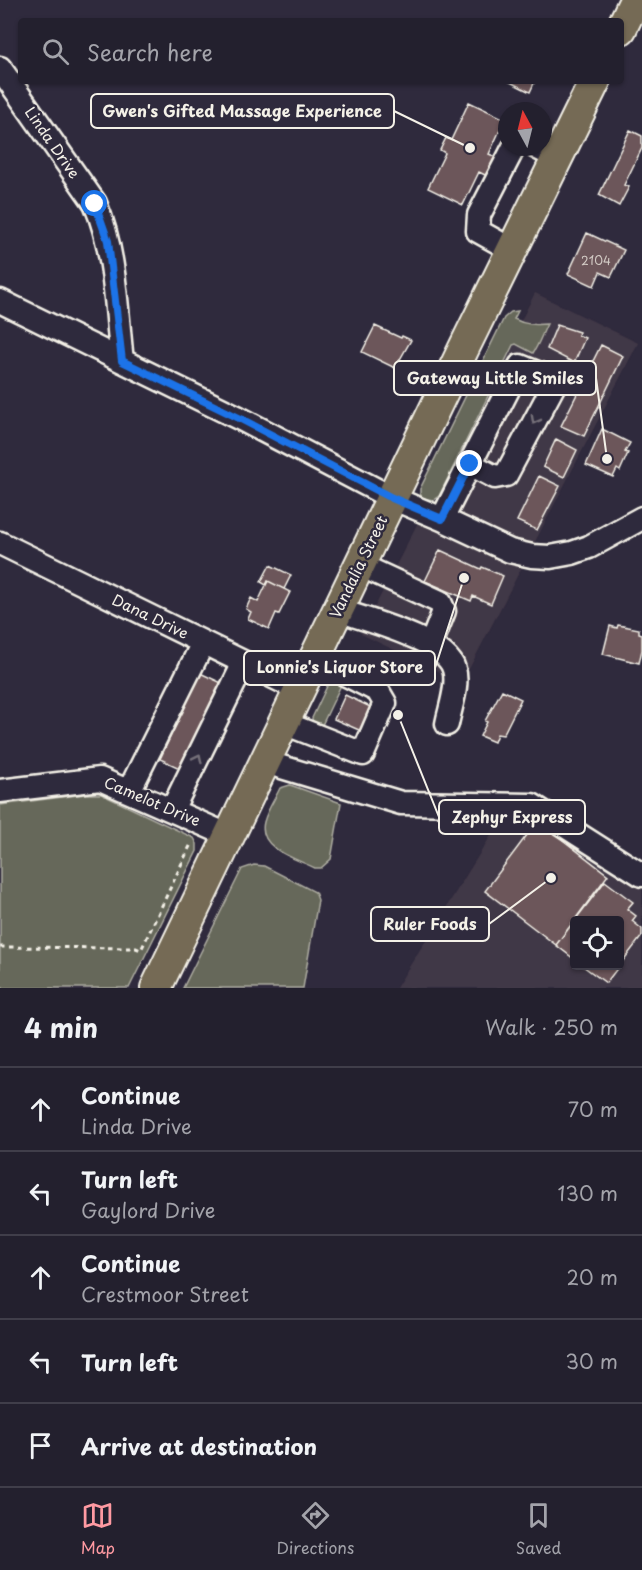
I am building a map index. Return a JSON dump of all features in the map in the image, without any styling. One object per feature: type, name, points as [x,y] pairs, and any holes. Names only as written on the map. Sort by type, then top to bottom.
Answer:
[{"type":"main road","name":"Vandalia Street","points":[[552,145],[593,84]]},
{"type":"main road","name":"Vandalia Street","points":[[156,988],[512,250],[546,156]]},
{"type":"street","name":"Linda Drive","points":[[0,68],[95,204],[102,218],[108,241],[122,361]]},
{"type":"street","points":[[509,156],[479,215],[478,231],[512,250]]},
{"type":"street","points":[[0,302],[239,418],[392,498],[510,551],[550,557],[572,553],[589,547],[642,518]]},
{"type":"street","points":[[442,519],[470,464],[520,366],[545,376],[554,385],[506,475],[495,477],[470,464]]},
{"type":"street","name":"Dana Drive","points":[[0,543],[300,690]]},
{"type":"street","points":[[360,565],[440,602],[444,611],[431,644]]},
{"type":"street","points":[[338,610],[431,644],[440,650],[454,667],[456,677],[447,724]]},
{"type":"street","points":[[129,791],[203,643]]},
{"type":"street","points":[[315,659],[378,691],[386,703],[350,788]]},
{"type":"street","points":[[172,810],[244,663]]},
{"type":"street","points":[[284,723],[363,754]]},
{"type":"street","points":[[265,762],[401,803],[532,805],[642,875]]},
{"type":"street","name":"Camelot Drive","points":[[0,791],[100,779],[230,836]]},
{"type":"path","points":[[0,946],[136,948],[141,950],[191,844]]},
{"type":"shaded area","points":[[535,293],[638,343],[469,669],[444,674],[361,634]]},
{"type":"shaded area","points":[[515,797],[642,873],[642,988],[396,988]]},
{"type":"green space","points":[[518,311],[514,319],[518,321],[547,324],[537,346],[533,353],[516,344],[513,345],[439,496],[433,500],[423,498],[420,489],[504,318],[511,312]]},
{"type":"green space","points":[[335,680],[341,685],[322,725],[313,725],[312,718],[329,682]]},
{"type":"green space","points":[[290,785],[341,803],[331,859],[321,868],[315,868],[280,852],[266,839],[263,831],[265,818],[280,788]]},
{"type":"green space","points":[[101,794],[194,838],[197,851],[129,988],[0,988],[0,805]]},
{"type":"green space","points":[[254,865],[264,866],[315,892],[318,900],[303,988],[183,988],[242,869]]},
{"type":"building","points":[[514,84],[534,84],[530,92]]},
{"type":"building","points":[[469,102],[498,116],[498,134],[489,154],[496,157],[487,176],[479,172],[463,205],[428,188],[445,153],[440,150],[446,138],[451,140]]},
{"type":"building","points":[[630,130],[642,136],[642,148],[624,185],[629,187],[619,206],[599,195]]},
{"type":"building","points":[[587,233],[624,250],[611,277],[600,272],[594,286],[568,274]]},
{"type":"building","points":[[557,325],[579,332],[578,335],[585,338],[574,363],[547,349]]},
{"type":"building","points":[[375,326],[411,340],[395,368],[362,352]]},
{"type":"building","points":[[601,345],[623,356],[584,436],[561,426],[577,394],[574,392],[589,362],[592,363]]},
{"type":"building","points":[[602,429],[630,443],[620,471],[617,469],[613,477],[586,465]]},
{"type":"building","points":[[556,439],[577,450],[564,477],[543,467]]},
{"type":"building","points":[[539,476],[560,486],[537,530],[517,521]]},
{"type":"building","points":[[440,550],[481,569],[482,567],[503,576],[491,604],[473,596],[471,601],[425,581]]},
{"type":"building","points":[[270,565],[291,575],[284,589],[268,581],[266,585],[261,582]]},
{"type":"building","points":[[268,581],[290,592],[279,614],[276,613],[269,629],[248,619],[251,612],[246,609],[251,598],[258,602]]},
{"type":"building","points":[[618,625],[639,629],[639,633],[642,634],[639,663],[603,654],[610,626],[617,628]]},
{"type":"building","points":[[200,673],[226,685],[186,771],[160,759]]},
{"type":"building","points":[[502,690],[521,699],[503,735],[497,734],[494,742],[480,736],[487,722],[485,721]]},
{"type":"building","points":[[345,695],[379,711],[368,734],[334,719]]},
{"type":"building","points":[[542,815],[559,826],[554,833],[608,875],[578,916],[570,916],[570,926],[556,945],[485,891]]},
{"type":"building","points":[[605,881],[633,902],[627,909],[636,916],[632,921],[642,929],[642,936],[624,960],[624,916],[578,916]]},
{"type":"building","points":[[570,926],[570,956],[556,945]]},
{"type":"building","points":[[588,970],[616,970],[606,983]]},
{"type":"place","name":"Gwen's Gifted Massage Experience","points":[[470,148]]},
{"type":"place","name":"Gateway Little Smiles","points":[[607,459]]},
{"type":"place","name":"Lonnie's Liquor Store","points":[[464,578]]},
{"type":"place","name":"Zephyr Express","points":[[398,715]]},
{"type":"place","name":"Ruler Foods","points":[[551,878]]},
{"type":"route","points":[[95,204],[102,218],[108,241],[122,361],[239,418],[392,498],[442,519],[470,464]]}]
